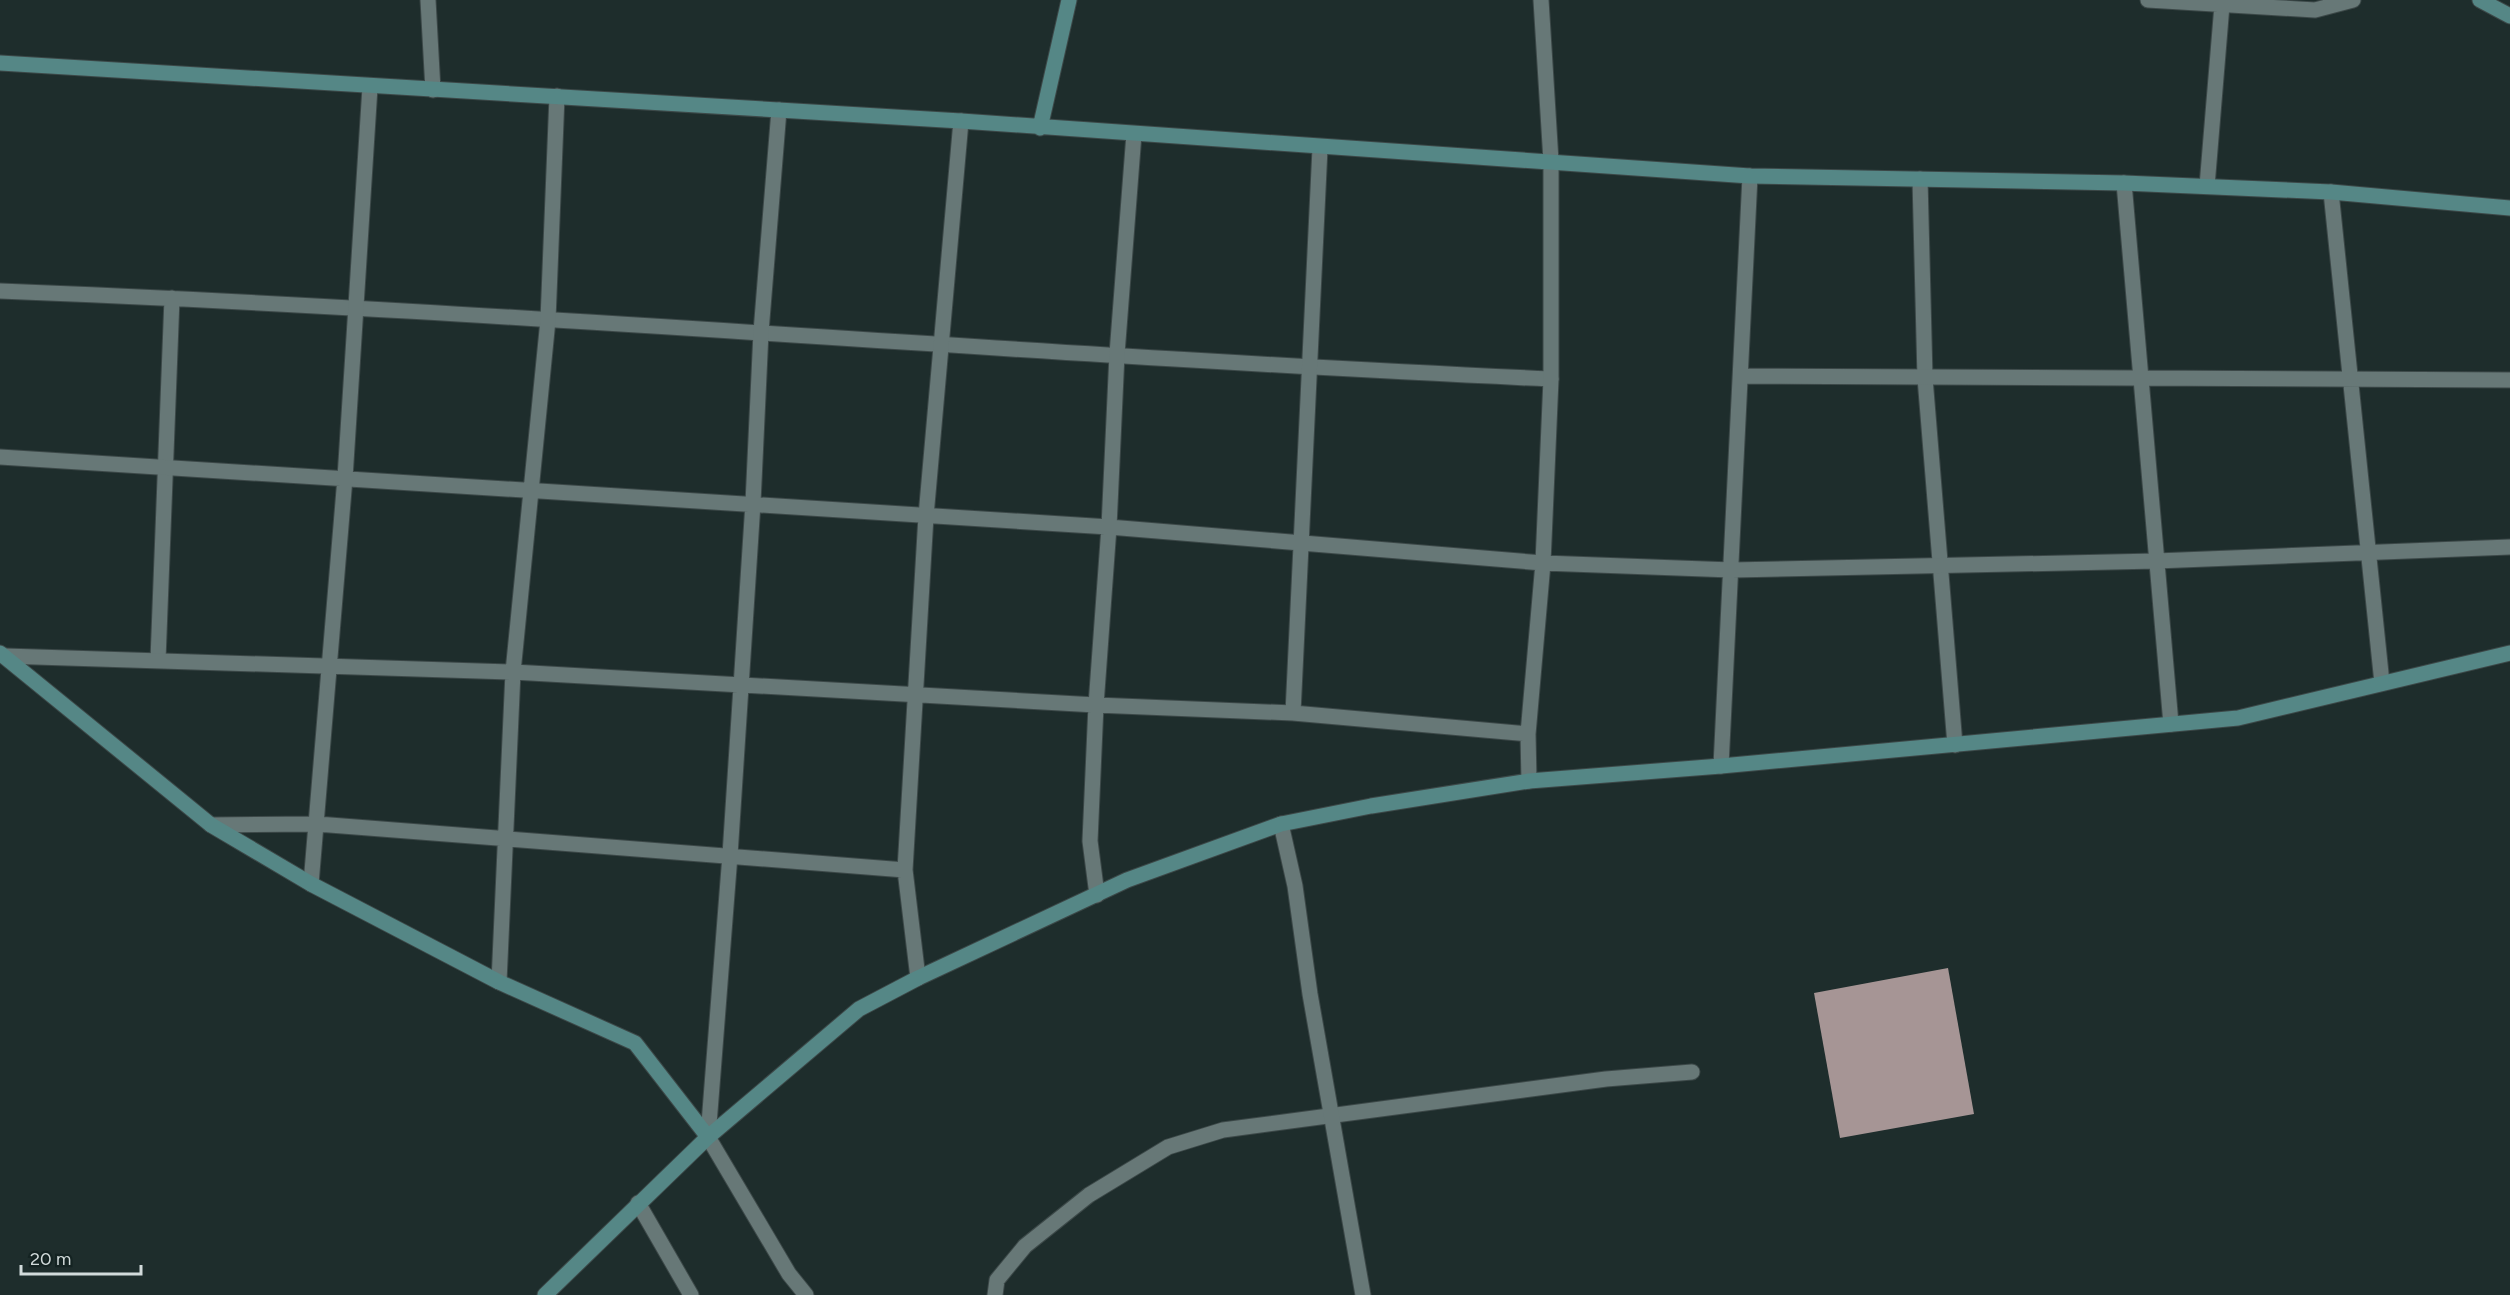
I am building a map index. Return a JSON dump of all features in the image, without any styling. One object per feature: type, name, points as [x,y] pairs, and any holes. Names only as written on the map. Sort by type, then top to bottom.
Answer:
[{"type":"street","points":[[428,0],[433,90]]},
{"type":"street","points":[[1040,128],[1069,0]]},
{"type":"street","points":[[1529,781],[1528,735],[1543,563],[1551,379],[1551,160],[1541,0]]},
{"type":"street","points":[[2148,0],[2315,10],[2353,0]]},
{"type":"street","points":[[2480,0],[2510,15]]},
{"type":"street","points":[[2207,186],[2222,5]]},
{"type":"street","points":[[0,63],[778,110],[1320,148],[1551,160],[1750,176],[2207,186],[2331,192],[2510,208]]},
{"type":"street","points":[[310,884],[331,664],[370,87]]},
{"type":"street","points":[[499,982],[513,672],[548,320],[557,96]]},
{"type":"street","points":[[708,1137],[742,685],[761,332],[778,110]]},
{"type":"street","points":[[918,978],[905,870],[926,516],[961,122]]},
{"type":"street","points":[[1097,895],[1090,841],[1096,705],[1109,527],[1117,354],[1134,134]]},
{"type":"street","points":[[1293,713],[1320,148]]},
{"type":"street","points":[[1721,766],[1750,176]]},
{"type":"street","points":[[1920,179],[1925,378],[1955,745]]},
{"type":"street","points":[[2124,183],[2171,724]]},
{"type":"street","points":[[2331,192],[2382,683]]},
{"type":"street","points":[[0,291],[356,308],[1117,354],[1310,368],[1551,379]]},
{"type":"street","points":[[158,660],[172,298]]},
{"type":"street","points":[[1741,376],[2351,381],[2510,380]]},
{"type":"street","points":[[0,457],[1109,527],[1543,563],[1732,570],[2156,561],[2510,547]]},
{"type":"street","points":[[545,1295],[708,1137],[859,1009],[918,978],[1127,880],[1281,824],[1371,806],[1529,781],[1955,745],[2238,717],[2510,653]]},
{"type":"street","points":[[2,655],[331,664],[513,672],[1096,705],[1293,713],[1528,735]]},
{"type":"street","points":[[2,655],[210,825],[310,884],[499,982],[635,1043],[708,1137],[789,1274],[806,1295]]},
{"type":"street","points":[[210,825],[317,824],[905,870]]},
{"type":"street","points":[[1281,824],[1295,886],[1331,1117],[1363,1295]]},
{"type":"street","points":[[995,1295],[998,1280],[1025,1246],[1089,1195],[1168,1147],[1223,1130],[1606,1079],[1692,1072]]},
{"type":"street","points":[[638,1203],[691,1295]]},
{"type":"building","points":[[1948,968],[1974,1114],[1840,1138],[1814,993]]}]
